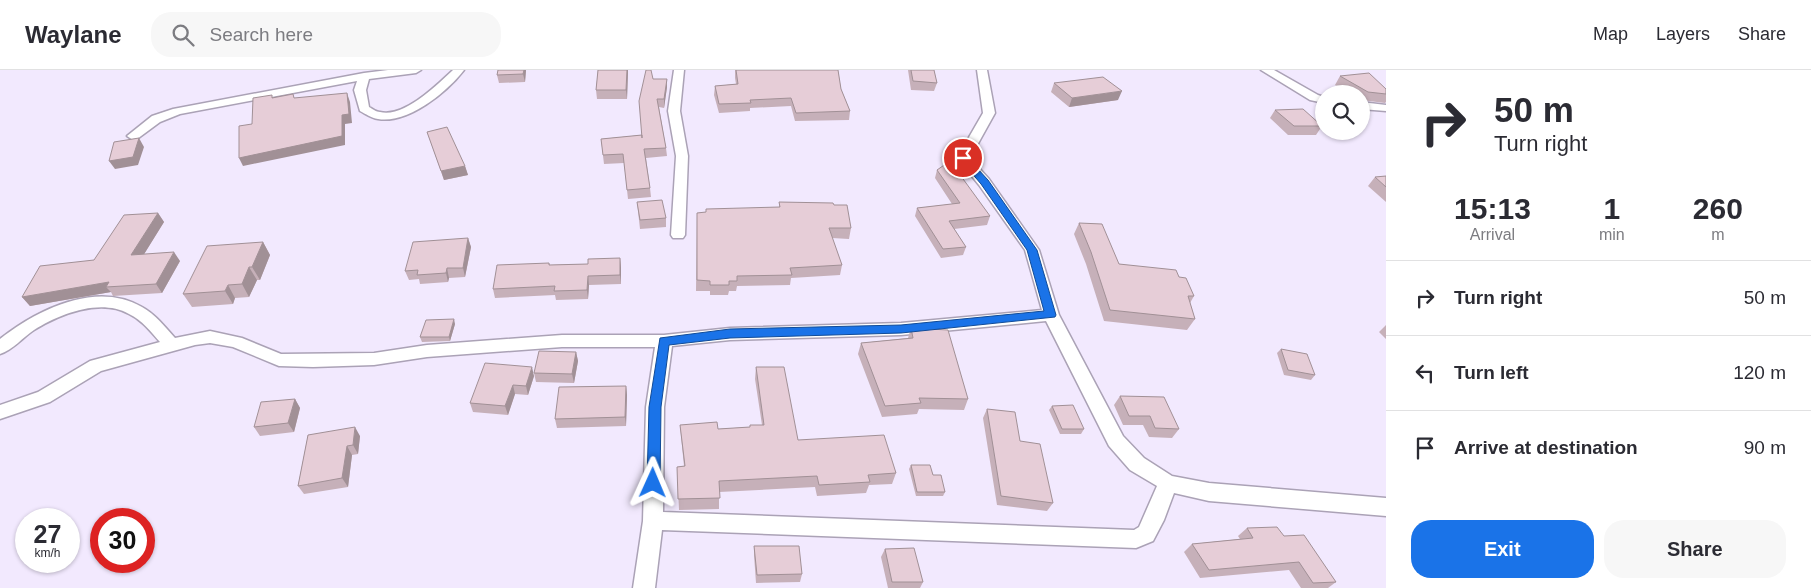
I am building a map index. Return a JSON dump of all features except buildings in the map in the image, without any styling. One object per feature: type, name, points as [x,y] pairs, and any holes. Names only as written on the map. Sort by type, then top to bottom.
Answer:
[{"type":"street","points":[[133,136],[156,119],[177,111],[364,76],[416,70]]},
{"type":"street","points":[[364,76],[360,90],[364,109],[378,116],[399,115],[443,86],[459,70]]},
{"type":"street","points":[[678,70],[674,111],[682,156],[678,235]]},
{"type":"street","points":[[982,70],[989,113],[963,158],[984,182],[1032,250],[1051,315],[1116,441],[1137,464],[1168,484],[1209,492],[1386,507]]},
{"type":"street","points":[[1266,70],[1315,98]]},
{"type":"street","points":[[1370,106],[1386,108]]},
{"type":"street","points":[[0,348],[17,333],[59,310],[104,301],[142,314],[173,346]]},
{"type":"street","points":[[0,412],[44,397],[96,366],[210,337],[236,342],[279,360],[313,361],[374,359],[427,352],[562,341],[664,341],[730,334],[901,329],[1051,315]]},
{"type":"street","points":[[644,588],[653,521],[655,407],[664,341]]},
{"type":"street","points":[[653,521],[1136,539],[1146,534],[1154,520],[1168,484]]},
{"type":"route","points":[[653,483],[655,407],[664,341],[730,334],[901,329],[1051,315],[1032,250],[984,182],[963,158]]}]
